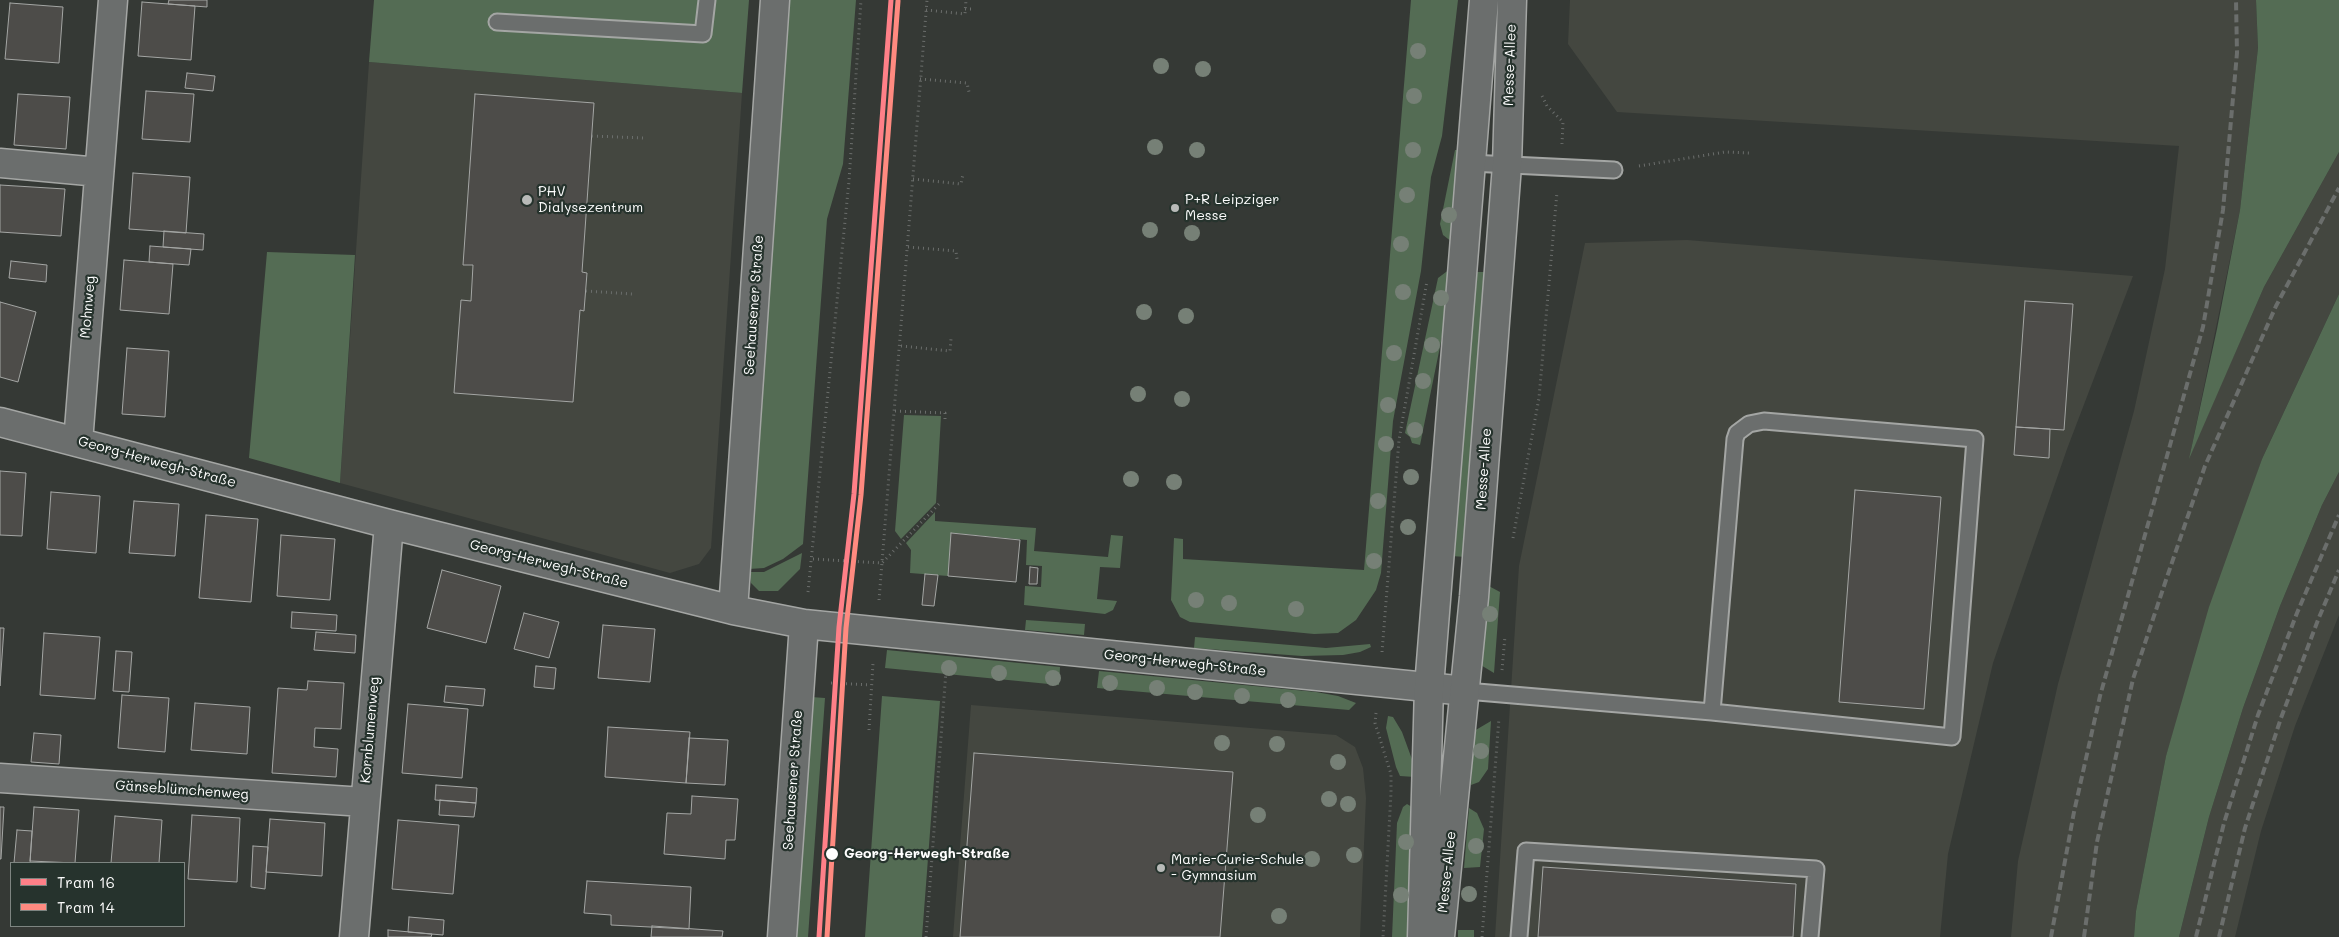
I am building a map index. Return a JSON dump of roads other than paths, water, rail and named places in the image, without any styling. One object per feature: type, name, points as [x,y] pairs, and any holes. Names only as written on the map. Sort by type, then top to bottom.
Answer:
[{"type":"street","name":"Mohnweg","points":[[78,442],[113,0]]},
{"type":"street","name":"Seehausener Straße","points":[[733,610],[775,0]]},
{"type":"street","name":"Messe-Allee","points":[[1422,937],[1429,687],[1484,0]]},
{"type":"street","name":"Messe-Allee","points":[[1440,937],[1466,691],[1507,165],[1512,0]]},
{"type":"street","points":[[0,163],[99,172]]},
{"type":"street","name":"Georg-Herwegh-Straße","points":[[0,422],[389,524],[733,610],[804,624],[1466,691]]},
{"type":"street","name":"Kornblumenweg","points":[[354,937],[389,524]]},
{"type":"street","name":"Seehausener Straße","points":[[782,937],[804,624]]},
{"type":"street","name":"Gänseblümchenweg","points":[[0,778],[364,802]]},
{"type":"lane","points":[[497,22],[703,34],[707,0]]},
{"type":"lane","points":[[1470,163],[1614,170]]},
{"type":"lane","points":[[1466,691],[1712,712],[1952,737],[1975,439],[1764,421],[1750,424],[1737,433],[1712,712]]},
{"type":"lane","points":[[1519,937],[1526,851],[1816,869],[1810,937]]},
{"type":"railway","points":[[2051,937],[2074,812],[2100,696],[2203,327],[2223,210],[2237,53],[2236,0]]},
{"type":"railway","points":[[2084,937],[2097,842],[2133,679],[2166,580],[2205,466],[2276,306],[2339,188]]},
{"type":"railway","points":[[2196,937],[2224,823],[2258,715],[2297,613],[2339,515]]},
{"type":"railway","points":[[2219,937],[2245,828],[2281,718],[2339,570]]},
{"type":"tram line","name":"16","points":[[819,937],[839,627],[854,494],[891,0]]},
{"type":"tram line","name":"14","points":[[827,937],[846,628],[861,495],[898,1]]},
{"type":"place","name":"PHV Dialysezentrum","points":[[527,200]]},
{"type":"place","name":"P+R Leipziger Messe","points":[[1175,208]]},
{"type":"place","name":"Georg-Herwegh-Straße","points":[[832,854]]},
{"type":"place","name":"Marie-Curie-Schule - Gymnasium","points":[[1161,868]]}]
